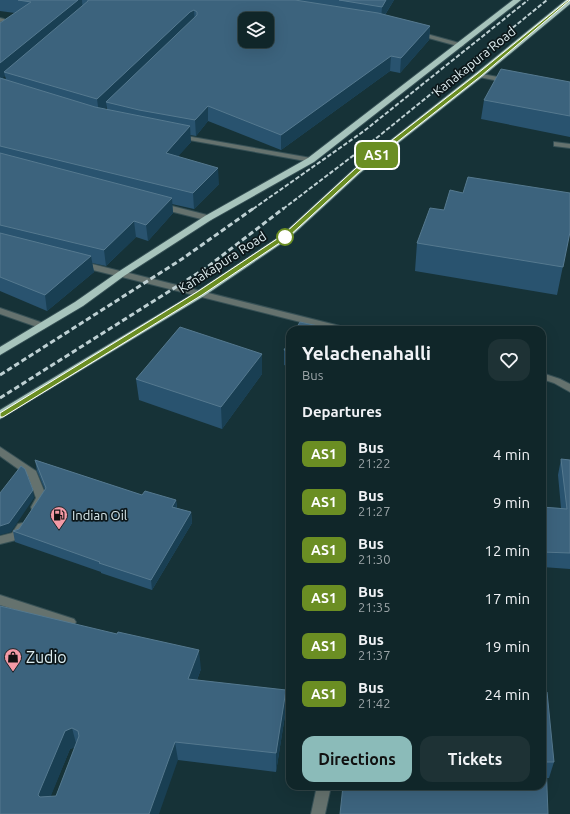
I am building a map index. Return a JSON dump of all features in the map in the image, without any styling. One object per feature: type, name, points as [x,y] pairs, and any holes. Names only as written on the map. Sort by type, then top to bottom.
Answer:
[{"type":"highway","name":"Kanakapura Road","points":[[0,352],[79,304],[121,274],[208,218],[312,160],[517,0]]},
{"type":"highway","name":"Kanakapura Road","points":[[0,415],[200,294],[285,237],[357,171],[479,75],[570,0]]},
{"type":"street","points":[[411,31],[461,45]]},
{"type":"street","points":[[479,75],[516,82]]},
{"type":"street","points":[[171,134],[312,160]]},
{"type":"street","points":[[557,144],[570,146]]},
{"type":"street","points":[[154,204],[208,218]]},
{"type":"street","points":[[68,261],[328,326]]},
{"type":"street","points":[[0,311],[42,326]]},
{"type":"street","points":[[546,378],[569,387]]},
{"type":"street","points":[[0,451],[32,474],[42,498],[16,536],[0,540]]},
{"type":"street","points":[[0,600],[70,622]]},
{"type":"street","points":[[318,814],[323,790]]},
{"type":"building","points":[[18,0],[78,0],[0,63],[0,23],[31,2]]},
{"type":"building","points":[[88,0],[295,0],[378,13],[430,26],[401,58],[391,56],[281,135],[208,106],[195,120],[139,110],[106,102],[197,15],[197,12],[194,10],[190,12],[97,99],[4,72]]},
{"type":"building","points":[[339,0],[386,0],[382,7]]},
{"type":"building","points":[[501,69],[570,82],[570,116],[484,100]]},
{"type":"building","points":[[0,78],[95,107],[190,126],[166,153],[218,168],[193,193],[0,146]]},
{"type":"building","points":[[0,153],[172,198],[146,225],[134,221],[104,250],[0,225]]},
{"type":"building","points":[[468,177],[570,193],[570,232],[563,267],[417,243],[430,208],[444,210],[450,190],[463,193]]},
{"type":"building","points":[[0,233],[91,256],[45,295],[0,277]]},
{"type":"building","points":[[300,322],[318,326],[298,326]]},
{"type":"building","points":[[180,327],[262,354],[221,407],[136,379]]},
{"type":"building","points":[[561,459],[570,460],[570,553],[546,552],[546,507],[567,509]]},
{"type":"building","points":[[35,460],[142,495],[145,491],[176,500],[172,507],[191,512],[151,580],[99,563],[100,562],[13,531],[19,529],[46,488]]},
{"type":"building","points":[[21,466],[25,469],[33,490],[9,523],[0,526],[0,493]]},
{"type":"building","points":[[0,606],[117,634],[118,632],[199,650],[188,679],[286,690],[276,753],[175,742],[149,814],[0,814]],"holes":[[[72,728],[78,731],[79,736],[56,796],[40,797],[38,795],[65,731]]]},
{"type":"building","points":[[546,692],[547,692],[554,762],[546,762]]},
{"type":"building","points":[[546,762],[548,814],[340,814],[343,790],[546,790]]},
{"type":"railway","points":[[253,209],[364,131],[528,0]]},
{"type":"railway","points":[[283,209],[379,136],[547,0]]},
{"type":"railway","points":[[0,375],[182,259],[254,208]]},
{"type":"railway","points":[[0,398],[206,268],[284,208]]},
{"type":"bus line","name":"AS1","points":[[0,415],[200,294],[285,237],[357,171],[479,75],[570,0]]},
{"type":"place","name":"Indian Oil","points":[[59,530]]},
{"type":"place","name":"Zudio","points":[[13,672]]}]
